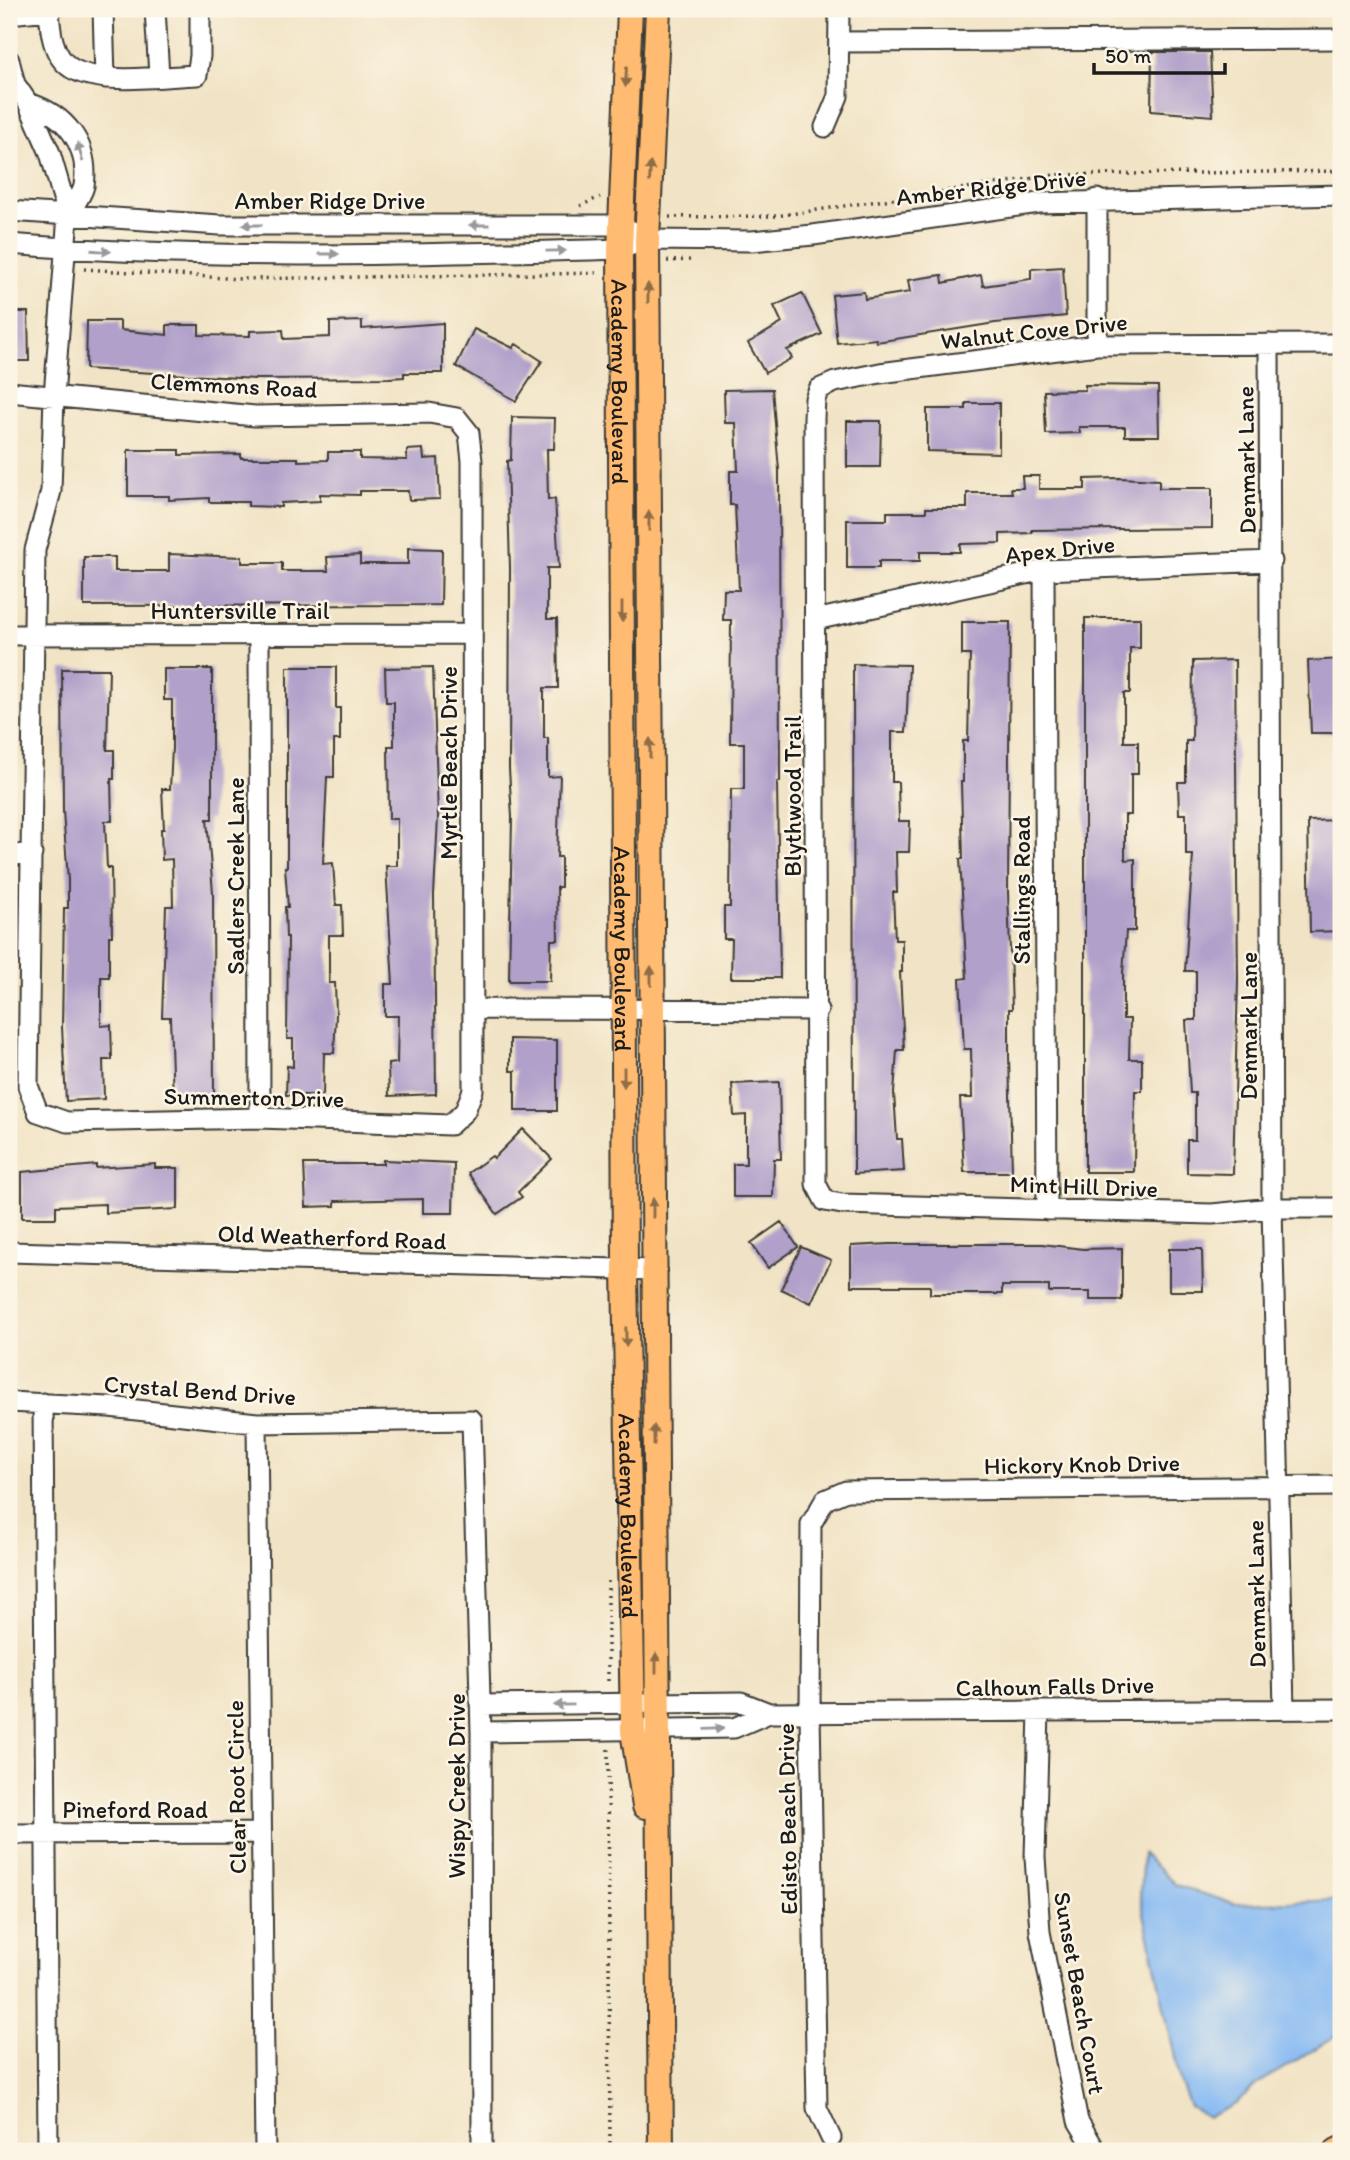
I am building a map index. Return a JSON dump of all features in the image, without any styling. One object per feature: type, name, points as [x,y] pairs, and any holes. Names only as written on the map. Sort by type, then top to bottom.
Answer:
[{"type":"main road","name":"Academy Boulevard","points":[[630,9],[621,237],[625,1269],[645,1703]]},
{"type":"main road","name":"Academy Boulevard","points":[[659,9],[648,228],[653,1270],[645,1731],[658,1885],[661,2151]]},
{"type":"street","points":[[9,13],[50,9],[50,30],[57,53],[71,68],[105,78],[197,75],[200,9]]},
{"type":"street","points":[[103,9],[105,78]]},
{"type":"street","points":[[155,9],[159,76]]},
{"type":"street","points":[[825,127],[838,96],[839,9]]},
{"type":"street","points":[[839,42],[1341,39]]},
{"type":"street","points":[[9,60],[15,84],[27,103],[50,153],[68,215],[54,396],[51,491],[35,550],[32,854],[9,855]]},
{"type":"street","points":[[27,103],[60,116],[73,130],[80,149],[84,188],[68,215]]},
{"type":"street","name":"Amber Ridge Drive","points":[[9,211],[220,225],[621,237],[648,228],[752,241],[1039,203],[1097,199],[1341,195]]},
{"type":"street","points":[[1097,199],[1097,345]]},
{"type":"street","points":[[9,244],[130,253],[395,255],[621,237]]},
{"type":"street","name":"Denmark Lane","points":[[1269,344],[1272,561],[1272,1208],[1284,1709]]},
{"type":"street","name":"Walnut Cove Drive","points":[[819,389],[835,382],[880,373],[1097,345],[1341,345]]},
{"type":"street","name":"Blythwood Trail","points":[[819,389],[815,398],[814,418],[818,1010],[816,1184],[825,1201]]},
{"type":"street","name":"Clemmons Road","points":[[9,392],[255,416],[429,413],[457,418]]},
{"type":"street","name":"Myrtle Beach Drive","points":[[457,418],[469,433],[471,461],[473,1090],[465,1111]]},
{"type":"street","name":"Apex Drive","points":[[815,620],[1044,570],[1272,561]]},
{"type":"street","name":"Stallings Road","points":[[1044,570],[1048,1210]]},
{"type":"street","name":"Sadlers Creek Lane","points":[[259,634],[260,1118]]},
{"type":"street","name":"Huntersville Trail","points":[[9,635],[472,634]]},
{"type":"street","name":"Summerton Drive","points":[[32,854],[28,1086],[38,1112],[67,1122],[260,1118],[450,1125],[465,1111]]},
{"type":"street","points":[[473,1009],[818,1010]]},
{"type":"street","name":"Mint Hill Drive","points":[[825,1201],[842,1204],[1212,1214],[1272,1208],[1341,1208]]},
{"type":"street","name":"Old Weatherford Road","points":[[9,1252],[653,1270]]},
{"type":"street","name":"Crystal Bend Drive","points":[[9,1402],[257,1423],[472,1420]]},
{"type":"street","points":[[43,1403],[48,2151]]},
{"type":"street","name":"Wispy Creek Drive","points":[[472,1420],[481,1732],[482,2151]]},
{"type":"street","name":"Clear Root Circle","points":[[257,1423],[265,2151]]},
{"type":"street","name":"Hickory Knob Drive","points":[[825,1500],[846,1491],[1341,1486]]},
{"type":"street","name":"Edisto Beach Drive","points":[[825,1500],[811,1524],[810,1713],[817,2108],[831,2138]]},
{"type":"street","name":"Calhoun Falls Drive","points":[[480,1705],[741,1702],[769,1713],[1341,1709]]},
{"type":"street","name":"Sunset Beach Court","points":[[1039,1711],[1035,1857],[1040,1931],[1078,2121],[1096,2151]]},
{"type":"street","name":"Calhoun Falls Drive","points":[[481,1732],[734,1728],[769,1713]]},
{"type":"street","name":"Pineford Road","points":[[9,1834],[261,1833]]},
{"type":"path","points":[[648,228],[776,216],[1055,176],[1341,171]]},
{"type":"path","points":[[666,261],[703,260]]},
{"type":"water","points":[[1143,1854],[1176,1885],[1235,1904],[1341,1900],[1341,2033],[1256,2085],[1236,2104],[1208,2117],[1190,2107],[1180,2081],[1140,1895]]},
{"type":"building","points":[[1152,52],[1210,52],[1213,116],[1151,111]]},
{"type":"building","points":[[1063,267],[1066,316],[995,323],[877,342],[876,339],[837,343],[832,295],[864,292],[865,299],[910,292],[908,280],[942,275],[943,283],[981,275],[983,286],[1031,279],[1031,269]]},
{"type":"building","points":[[802,293],[822,334],[787,350],[792,358],[765,373],[748,343],[782,323],[774,306]]},
{"type":"building","points":[[9,312],[28,312],[29,361],[9,361]]},
{"type":"building","points":[[87,321],[120,321],[120,330],[167,335],[167,325],[199,325],[199,335],[250,336],[250,331],[283,330],[284,339],[330,337],[330,322],[362,321],[362,329],[443,323],[443,373],[404,373],[404,377],[389,378],[256,379],[86,369]]},
{"type":"building","points":[[474,329],[513,348],[516,344],[542,361],[516,401],[456,366]]},
{"type":"building","points":[[1085,385],[1158,386],[1159,436],[1125,436],[1125,427],[1079,427],[1080,433],[1046,434],[1044,391],[1085,390]]},
{"type":"building","points":[[772,389],[779,470],[780,782],[777,782],[780,978],[731,978],[732,939],[724,939],[724,907],[730,907],[731,789],[744,789],[744,743],[730,743],[731,620],[723,620],[724,590],[739,590],[735,505],[730,505],[730,471],[738,471],[736,423],[725,423],[724,390]]},
{"type":"building","points":[[966,403],[999,403],[999,453],[927,451],[927,409],[966,409]]},
{"type":"building","points":[[512,417],[555,418],[554,449],[547,449],[548,500],[555,499],[559,568],[547,568],[547,619],[557,619],[558,688],[544,688],[544,738],[548,738],[548,777],[560,776],[557,857],[561,857],[561,887],[557,887],[558,940],[551,940],[550,981],[509,981],[512,817],[509,769],[510,568],[507,461],[511,460]]},
{"type":"building","points":[[847,421],[881,421],[880,467],[847,467]]},
{"type":"building","points":[[423,449],[424,459],[438,458],[440,499],[409,500],[408,491],[360,491],[360,495],[320,494],[320,501],[281,503],[281,507],[248,506],[248,502],[209,502],[209,498],[169,500],[169,496],[128,496],[128,450],[179,450],[179,455],[241,454],[241,458],[298,458],[298,461],[328,460],[328,452],[360,452],[360,459],[407,460],[407,450]]},
{"type":"building","points":[[1022,476],[1039,476],[1039,489],[1085,489],[1085,479],[1119,478],[1159,480],[1159,488],[1212,488],[1212,528],[1032,530],[1032,533],[1000,534],[1000,543],[960,544],[960,552],[920,552],[920,561],[879,561],[879,568],[847,568],[847,520],[887,520],[887,512],[926,512],[926,508],[967,508],[967,493],[1012,493],[1011,488],[1023,488]]},
{"type":"building","points":[[408,548],[442,549],[441,605],[84,606],[84,557],[115,557],[115,571],[169,571],[169,554],[242,557],[242,563],[282,563],[282,571],[328,571],[327,557],[360,555],[360,564],[408,564]]},
{"type":"building","points":[[1085,618],[1140,618],[1140,648],[1130,648],[1130,693],[1124,693],[1124,742],[1138,742],[1138,774],[1131,774],[1131,815],[1125,815],[1125,860],[1135,859],[1135,931],[1126,931],[1123,973],[1123,1019],[1130,1019],[1129,1059],[1142,1059],[1142,1091],[1135,1091],[1134,1172],[1085,1172]]},
{"type":"building","points":[[962,622],[1010,622],[1008,892],[1012,1009],[1009,1009],[1009,1056],[1012,1172],[964,1172],[960,1098],[972,1098],[971,1049],[964,1049],[960,979],[967,978],[960,859],[963,859],[961,782],[963,741],[968,741],[970,655],[962,655]]},
{"type":"building","points":[[1341,659],[1341,733],[1311,733],[1308,661]]},
{"type":"building","points":[[1235,660],[1238,980],[1233,1174],[1187,1173],[1187,1140],[1195,1140],[1195,1093],[1190,1093],[1186,1020],[1196,1020],[1196,971],[1185,971],[1193,855],[1186,855],[1186,814],[1179,814],[1178,782],[1186,782],[1186,741],[1192,741],[1193,661]]},
{"type":"building","points":[[853,664],[909,665],[906,732],[892,732],[892,782],[898,782],[899,821],[910,821],[909,852],[896,852],[897,892],[893,892],[895,940],[902,940],[900,972],[904,1050],[897,1050],[894,1093],[897,1139],[902,1139],[904,1171],[854,1174]]},
{"type":"building","points":[[287,667],[336,667],[336,708],[340,708],[340,740],[334,740],[334,777],[327,777],[323,864],[333,863],[336,905],[342,905],[343,935],[329,935],[329,983],[335,983],[336,1015],[334,1053],[324,1053],[323,1095],[286,1095],[287,1066],[293,1067],[293,1039],[287,1039],[288,937],[285,907],[288,907],[285,867]]},
{"type":"building","points":[[433,667],[438,817],[434,895],[436,1094],[389,1096],[388,1064],[397,1063],[398,1016],[385,1016],[385,984],[393,984],[386,866],[397,866],[397,819],[389,819],[388,746],[394,746],[394,702],[386,702],[385,668]]},
{"type":"building","points":[[62,669],[109,669],[107,750],[114,750],[114,779],[111,779],[112,821],[105,821],[107,868],[111,868],[112,936],[109,936],[109,977],[101,977],[101,1026],[111,1025],[112,1060],[103,1060],[104,1099],[66,1101],[62,1027],[64,908],[68,908],[68,880],[63,811]]},
{"type":"building","points":[[164,669],[212,669],[212,819],[207,819],[213,893],[214,1098],[173,1099],[170,1017],[162,1017],[166,906],[173,906],[172,859],[162,860],[162,789],[170,789],[172,748],[172,700],[164,700]]},
{"type":"building","points":[[1341,820],[1341,931],[1310,932],[1308,821]]},
{"type":"building","points":[[510,1039],[557,1040],[557,1111],[515,1111],[515,1071],[510,1071]]},
{"type":"building","points":[[779,1082],[781,1159],[774,1159],[773,1197],[733,1197],[733,1164],[746,1164],[746,1115],[734,1116],[732,1084]]},
{"type":"building","points":[[523,1129],[552,1159],[518,1192],[522,1197],[497,1214],[468,1173],[492,1156],[494,1158]]},
{"type":"building","points":[[383,1160],[454,1163],[453,1213],[423,1213],[423,1199],[335,1201],[335,1206],[306,1207],[304,1164],[383,1164]]},
{"type":"building","points":[[155,1164],[155,1168],[178,1168],[178,1209],[105,1213],[105,1204],[56,1206],[56,1218],[22,1218],[22,1172],[96,1165],[96,1168]]},
{"type":"building","points":[[781,1222],[798,1247],[768,1268],[751,1243]]},
{"type":"building","points":[[1042,1244],[1083,1249],[1122,1248],[1122,1300],[1090,1300],[1090,1292],[1049,1292],[1049,1286],[1002,1286],[1002,1294],[930,1294],[930,1286],[851,1286],[851,1246]]},
{"type":"building","points":[[801,1247],[831,1260],[811,1303],[781,1289]]},
{"type":"building","points":[[1169,1249],[1202,1249],[1203,1291],[1169,1291]]}]
